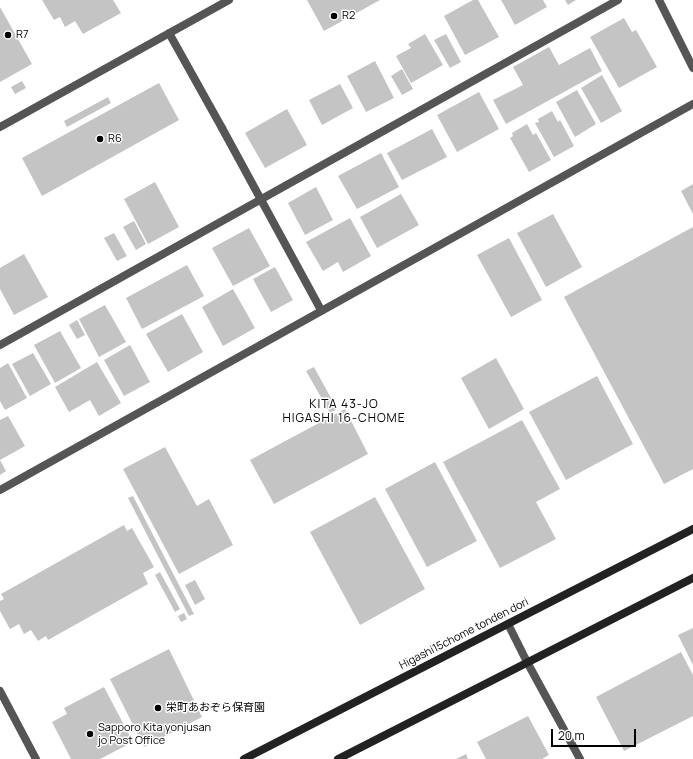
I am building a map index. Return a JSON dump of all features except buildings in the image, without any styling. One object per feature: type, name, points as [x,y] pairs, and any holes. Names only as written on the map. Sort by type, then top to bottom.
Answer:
[{"type":"street","points":[[0,127],[229,0]]},
{"type":"street","points":[[0,345],[618,0]]},
{"type":"street","points":[[659,0],[693,68]]},
{"type":"street","points":[[169,33],[262,199],[321,310]]},
{"type":"street","points":[[0,490],[693,104]]},
{"type":"street","name":"Higashi15chome tonden dori","points":[[244,759],[693,530]]},
{"type":"street","points":[[338,759],[693,578]]},
{"type":"street","points":[[508,624],[580,759]]},
{"type":"street","points":[[0,691],[36,759]]},
{"type":"place","name":"R2","points":[[334,16]]},
{"type":"place","name":"R7","points":[[8,35]]},
{"type":"place","name":"R6","points":[[100,139]]},
{"type":"place","name":"栄町あおぞら保育園","points":[[158,708]]},
{"type":"place","name":"Sapporo Kita yonjusan jo Post Office","points":[[90,734]]},
{"type":"district","name":"KITA 43-JO HIGASHI 16-CHOME","points":[[344,412]]}]
